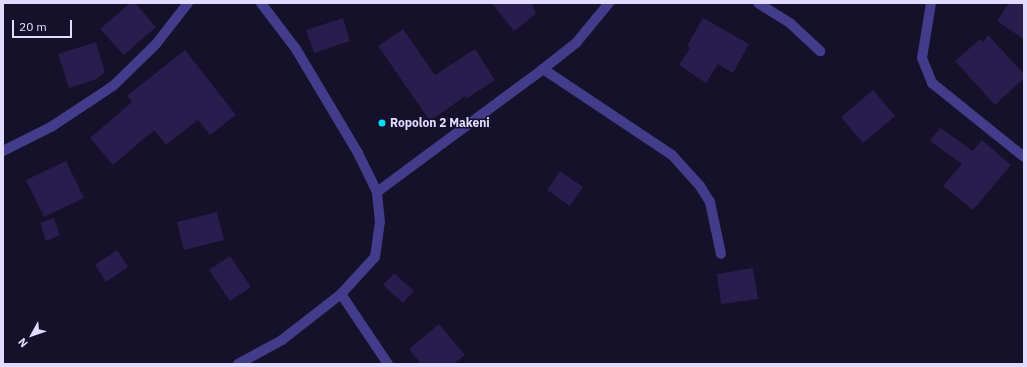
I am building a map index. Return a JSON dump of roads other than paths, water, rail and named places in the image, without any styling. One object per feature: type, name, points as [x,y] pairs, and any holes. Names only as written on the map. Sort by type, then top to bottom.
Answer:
[{"type":"street","points":[[3,151],[51,127],[112,86],[156,44],[188,3]]},
{"type":"street","points":[[238,364],[282,340],[341,294],[375,257],[380,222],[377,192],[358,153],[296,49],[261,3]]},
{"type":"street","points":[[377,192],[576,43],[609,3]]},
{"type":"street","points":[[758,3],[791,24],[820,50]]},
{"type":"street","points":[[931,3],[922,58],[932,82],[1024,157]]},
{"type":"street","points":[[543,69],[581,96],[672,155],[700,186],[710,202],[721,254]]},
{"type":"street","points":[[341,294],[388,364]]},
{"type":"place","name":"Ropolon 2 Makeni","points":[[382,123]]}]
